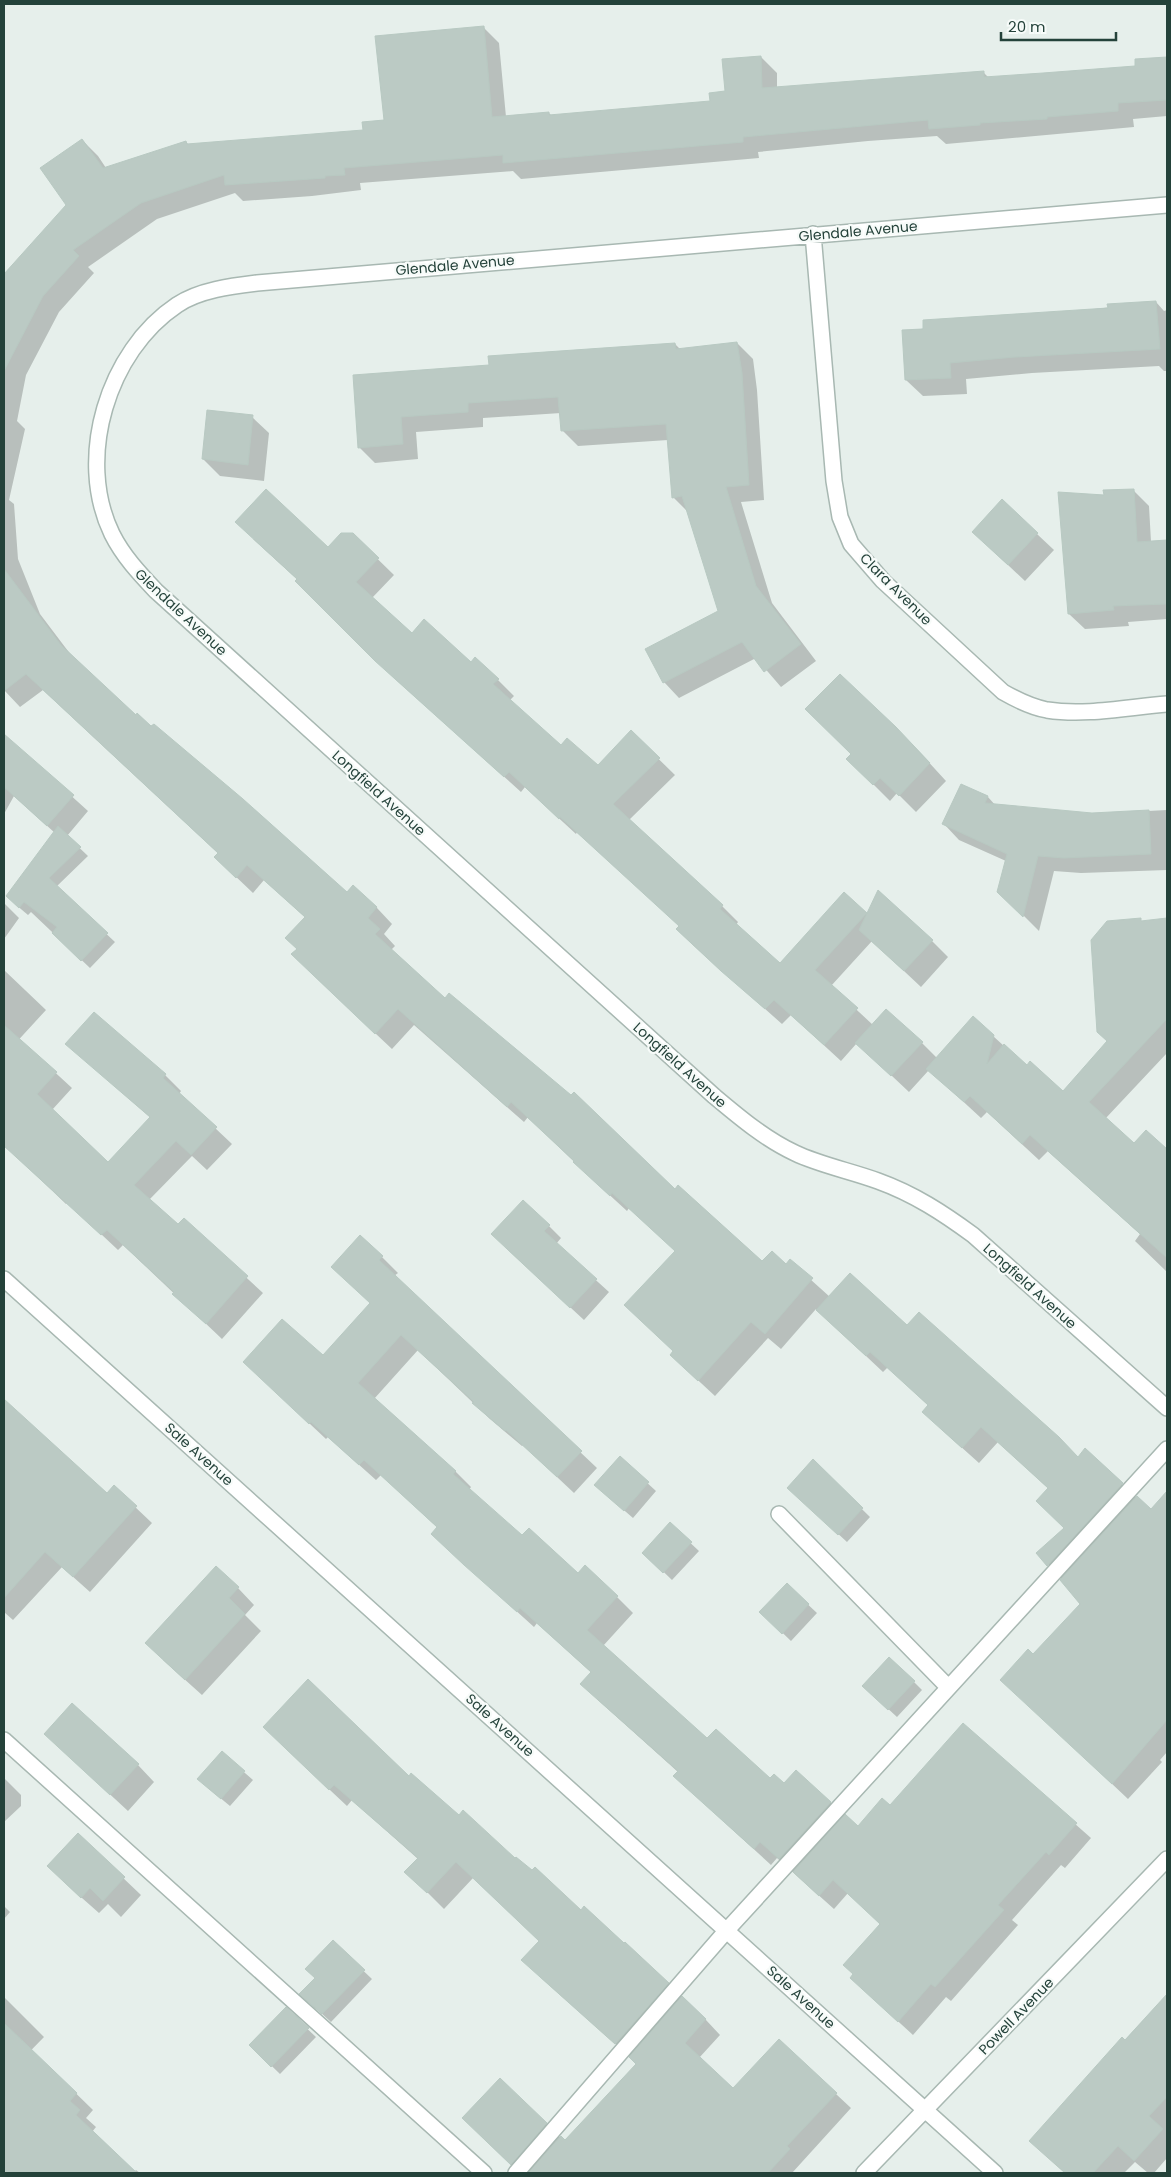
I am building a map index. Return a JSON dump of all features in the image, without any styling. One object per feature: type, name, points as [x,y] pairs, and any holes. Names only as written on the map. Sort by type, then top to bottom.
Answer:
[{"type":"street","name":"Glendale Avenue","points":[[232,660],[156,591],[131,565],[112,534],[98,489],[96,464],[98,438],[102,418],[117,376],[132,349],[151,326],[178,304],[218,288],[257,283],[1167,205]]},
{"type":"street","name":"Clara Avenue","points":[[813,234],[834,481],[840,517],[852,544],[884,581],[1004,692],[1022,702],[1046,710],[1075,712],[1167,704]]},
{"type":"street","name":"Longfield Avenue","points":[[232,660],[746,1123],[795,1153],[878,1181],[915,1196],[938,1210],[973,1235],[1167,1408]]},
{"type":"street","name":"Sale Avenue","points":[[4,1279],[995,2173]]},
{"type":"street","points":[[516,2173],[727,1930],[1167,1449]]},
{"type":"street","points":[[779,1514],[948,1687]]},
{"type":"street","points":[[4,1740],[484,2173]]},
{"type":"street","name":"Powell Avenue","points":[[864,2173],[1167,1859]]},
{"type":"building","points":[[484,26],[492,117],[549,112],[549,115],[710,101],[709,93],[725,91],[722,59],[761,56],[762,88],[984,71],[984,77],[1135,66],[1135,59],[1167,57],[1167,100],[1118,103],[1118,111],[1047,117],[1047,119],[980,123],[980,125],[929,129],[928,120],[743,137],[743,142],[503,163],[503,155],[344,168],[345,175],[325,176],[325,178],[225,185],[224,175],[141,203],[73,250],[79,256],[43,296],[4,371],[4,274],[66,205],[40,168],[82,139],[103,168],[186,141],[187,144],[363,130],[362,122],[384,120],[375,36]]},
{"type":"building","points":[[1156,301],[1160,349],[1015,357],[950,363],[951,378],[905,380],[902,330],[923,329],[923,320],[1108,308],[1107,304]]},
{"type":"building","points":[[737,342],[742,373],[749,485],[726,487],[756,586],[801,644],[764,672],[742,642],[663,683],[645,649],[718,611],[682,496],[672,498],[666,424],[561,431],[558,397],[468,403],[468,412],[401,417],[403,444],[358,448],[353,375],[489,365],[488,356],[675,343],[676,349]]},
{"type":"building","points":[[207,410],[253,415],[248,465],[202,459]]},
{"type":"building","points":[[266,489],[328,547],[341,533],[353,533],[379,558],[356,582],[412,633],[424,619],[471,662],[475,657],[499,679],[493,684],[561,745],[567,738],[598,765],[631,730],[660,758],[613,804],[723,905],[720,909],[780,963],[844,892],[867,913],[815,970],[858,1008],[824,1045],[774,1000],[765,1009],[721,971],[676,929],[679,926],[560,817],[559,819],[509,772],[504,777],[375,661],[295,581],[297,579],[235,522]]},
{"type":"building","points":[[1134,489],[1137,542],[1167,540],[1167,604],[1113,606],[1114,610],[1068,614],[1058,492],[1104,495],[1103,490]]},
{"type":"building","points":[[1002,499],[1038,533],[1008,565],[972,532]]},
{"type":"building","points":[[4,569],[61,645],[136,715],[137,713],[151,726],[154,724],[243,799],[347,892],[353,885],[377,907],[368,918],[380,929],[375,934],[445,998],[449,993],[571,1095],[574,1092],[675,1189],[678,1185],[762,1261],[772,1251],[786,1264],[790,1259],[813,1278],[765,1334],[751,1322],[698,1381],[670,1355],[673,1351],[624,1305],[675,1251],[612,1193],[610,1196],[511,1102],[507,1107],[398,1009],[375,1034],[291,954],[297,949],[285,938],[305,917],[247,865],[236,878],[214,857],[218,853],[26,674],[4,691]]},
{"type":"building","points":[[840,674],[896,727],[930,763],[899,796],[880,778],[873,785],[846,759],[851,754],[805,709]]},
{"type":"building","points":[[4,734],[74,795],[47,826],[4,787]]},
{"type":"building","points":[[961,784],[988,796],[985,803],[1092,813],[1149,810],[1151,854],[1064,858],[1038,856],[1023,917],[997,892],[1007,854],[942,824]]},
{"type":"building","points":[[58,826],[81,847],[49,878],[108,933],[81,961],[52,933],[57,927],[24,902],[19,908],[6,896]]},
{"type":"building","points":[[878,890],[933,940],[904,971],[859,930]]},
{"type":"building","points":[[1141,918],[1141,921],[1167,918],[1167,1019],[1089,1102],[1134,1143],[1146,1130],[1167,1149],[1167,1258],[1030,1135],[1022,1144],[970,1096],[964,1102],[926,1069],[973,1016],[994,1035],[987,1064],[1004,1044],[1027,1065],[1030,1061],[1063,1091],[1107,1041],[1097,1032],[1091,940],[1107,921]]},
{"type":"building","points":[[886,1009],[923,1042],[891,1076],[855,1043]]},
{"type":"building","points":[[94,1012],[166,1074],[163,1078],[217,1127],[191,1155],[176,1141],[134,1185],[178,1224],[184,1218],[248,1276],[206,1324],[172,1294],[174,1292],[107,1230],[101,1235],[4,1146],[4,1025],[57,1072],[37,1094],[108,1162],[150,1117],[65,1044]]},
{"type":"building","points":[[523,1200],[550,1225],[544,1231],[597,1279],[570,1308],[491,1234]]},
{"type":"building","points":[[360,1235],[383,1256],[379,1260],[582,1451],[557,1477],[506,1430],[472,1403],[474,1402],[401,1335],[358,1383],[456,1471],[453,1474],[522,1535],[529,1528],[578,1573],[585,1565],[618,1596],[587,1630],[707,1738],[716,1729],[770,1778],[774,1774],[784,1783],[796,1770],[831,1802],[779,1859],[760,1842],[754,1849],[673,1776],[678,1771],[580,1684],[591,1672],[520,1608],[517,1612],[464,1565],[431,1534],[437,1527],[364,1460],[359,1465],[311,1422],[309,1424],[243,1362],[282,1319],[323,1355],[370,1303],[331,1267]]},
{"type":"building","points":[[850,1273],[907,1325],[919,1312],[1059,1437],[1078,1457],[1085,1448],[1123,1483],[1047,1566],[1036,1553],[1064,1528],[1036,1501],[1048,1488],[981,1427],[962,1448],[922,1412],[928,1405],[870,1352],[866,1356],[816,1310]]},
{"type":"building","points":[[4,1399],[107,1493],[114,1485],[137,1506],[73,1577],[45,1552],[4,1598]]},
{"type":"building","points":[[620,1456],[649,1482],[624,1511],[594,1485]]},
{"type":"building","points":[[813,1459],[863,1508],[838,1535],[787,1488]]},
{"type":"building","points":[[1167,1491],[1167,1720],[1112,1784],[1000,1680],[1028,1649],[1033,1654],[1080,1604],[1060,1580],[1137,1496],[1151,1509]]},
{"type":"building","points":[[670,1522],[692,1542],[663,1573],[642,1553]]},
{"type":"building","points":[[216,1566],[239,1587],[229,1598],[245,1614],[185,1680],[145,1643]]},
{"type":"building","points":[[787,1583],[809,1604],[782,1634],[759,1612]]},
{"type":"building","points":[[889,1657],[915,1681],[888,1710],[862,1686]]},
{"type":"building","points":[[308,1679],[409,1776],[411,1773],[459,1815],[463,1810],[515,1858],[532,1870],[535,1867],[581,1910],[584,1906],[669,1983],[615,2044],[521,1960],[539,1941],[456,1862],[427,1893],[404,1872],[418,1858],[334,1785],[329,1790],[263,1727]]},
{"type":"building","points":[[72,1703],[139,1764],[110,1795],[44,1734]]},
{"type":"building","points":[[963,1723],[1077,1823],[1049,1855],[1046,1852],[998,1905],[1004,1910],[935,1987],[931,1984],[898,2022],[850,1978],[853,1974],[843,1965],[880,1924],[833,1880],[819,1896],[793,1872],[845,1814],[858,1826],[882,1798],[890,1805]]},
{"type":"building","points":[[222,1751],[245,1771],[221,1799],[197,1779]]},
{"type":"building","points":[[78,1833],[125,1877],[103,1901],[90,1888],[81,1898],[47,1866]]},
{"type":"building","points":[[333,1940],[365,1970],[322,2014],[299,1994],[315,1978],[305,1969]]},
{"type":"building","points":[[1167,1994],[1167,2097],[1149,2116],[1163,2129],[1134,2161],[1118,2146],[1093,2173],[1065,2173],[1029,2141],[1122,2037],[1125,2040]]},
{"type":"building","points":[[682,1996],[706,2019],[685,2043],[733,2088],[779,2039],[837,2093],[787,2146],[790,2149],[768,2173],[528,2173],[561,2136],[565,2140],[636,2064],[629,2057]]},
{"type":"building","points":[[286,2007],[309,2028],[271,2067],[249,2045]]},
{"type":"building","points":[[4,2023],[77,2093],[70,2101],[80,2110],[76,2115],[137,2173],[4,2173]]},
{"type":"building","points":[[500,2078],[547,2123],[511,2165],[462,2118]]}]
